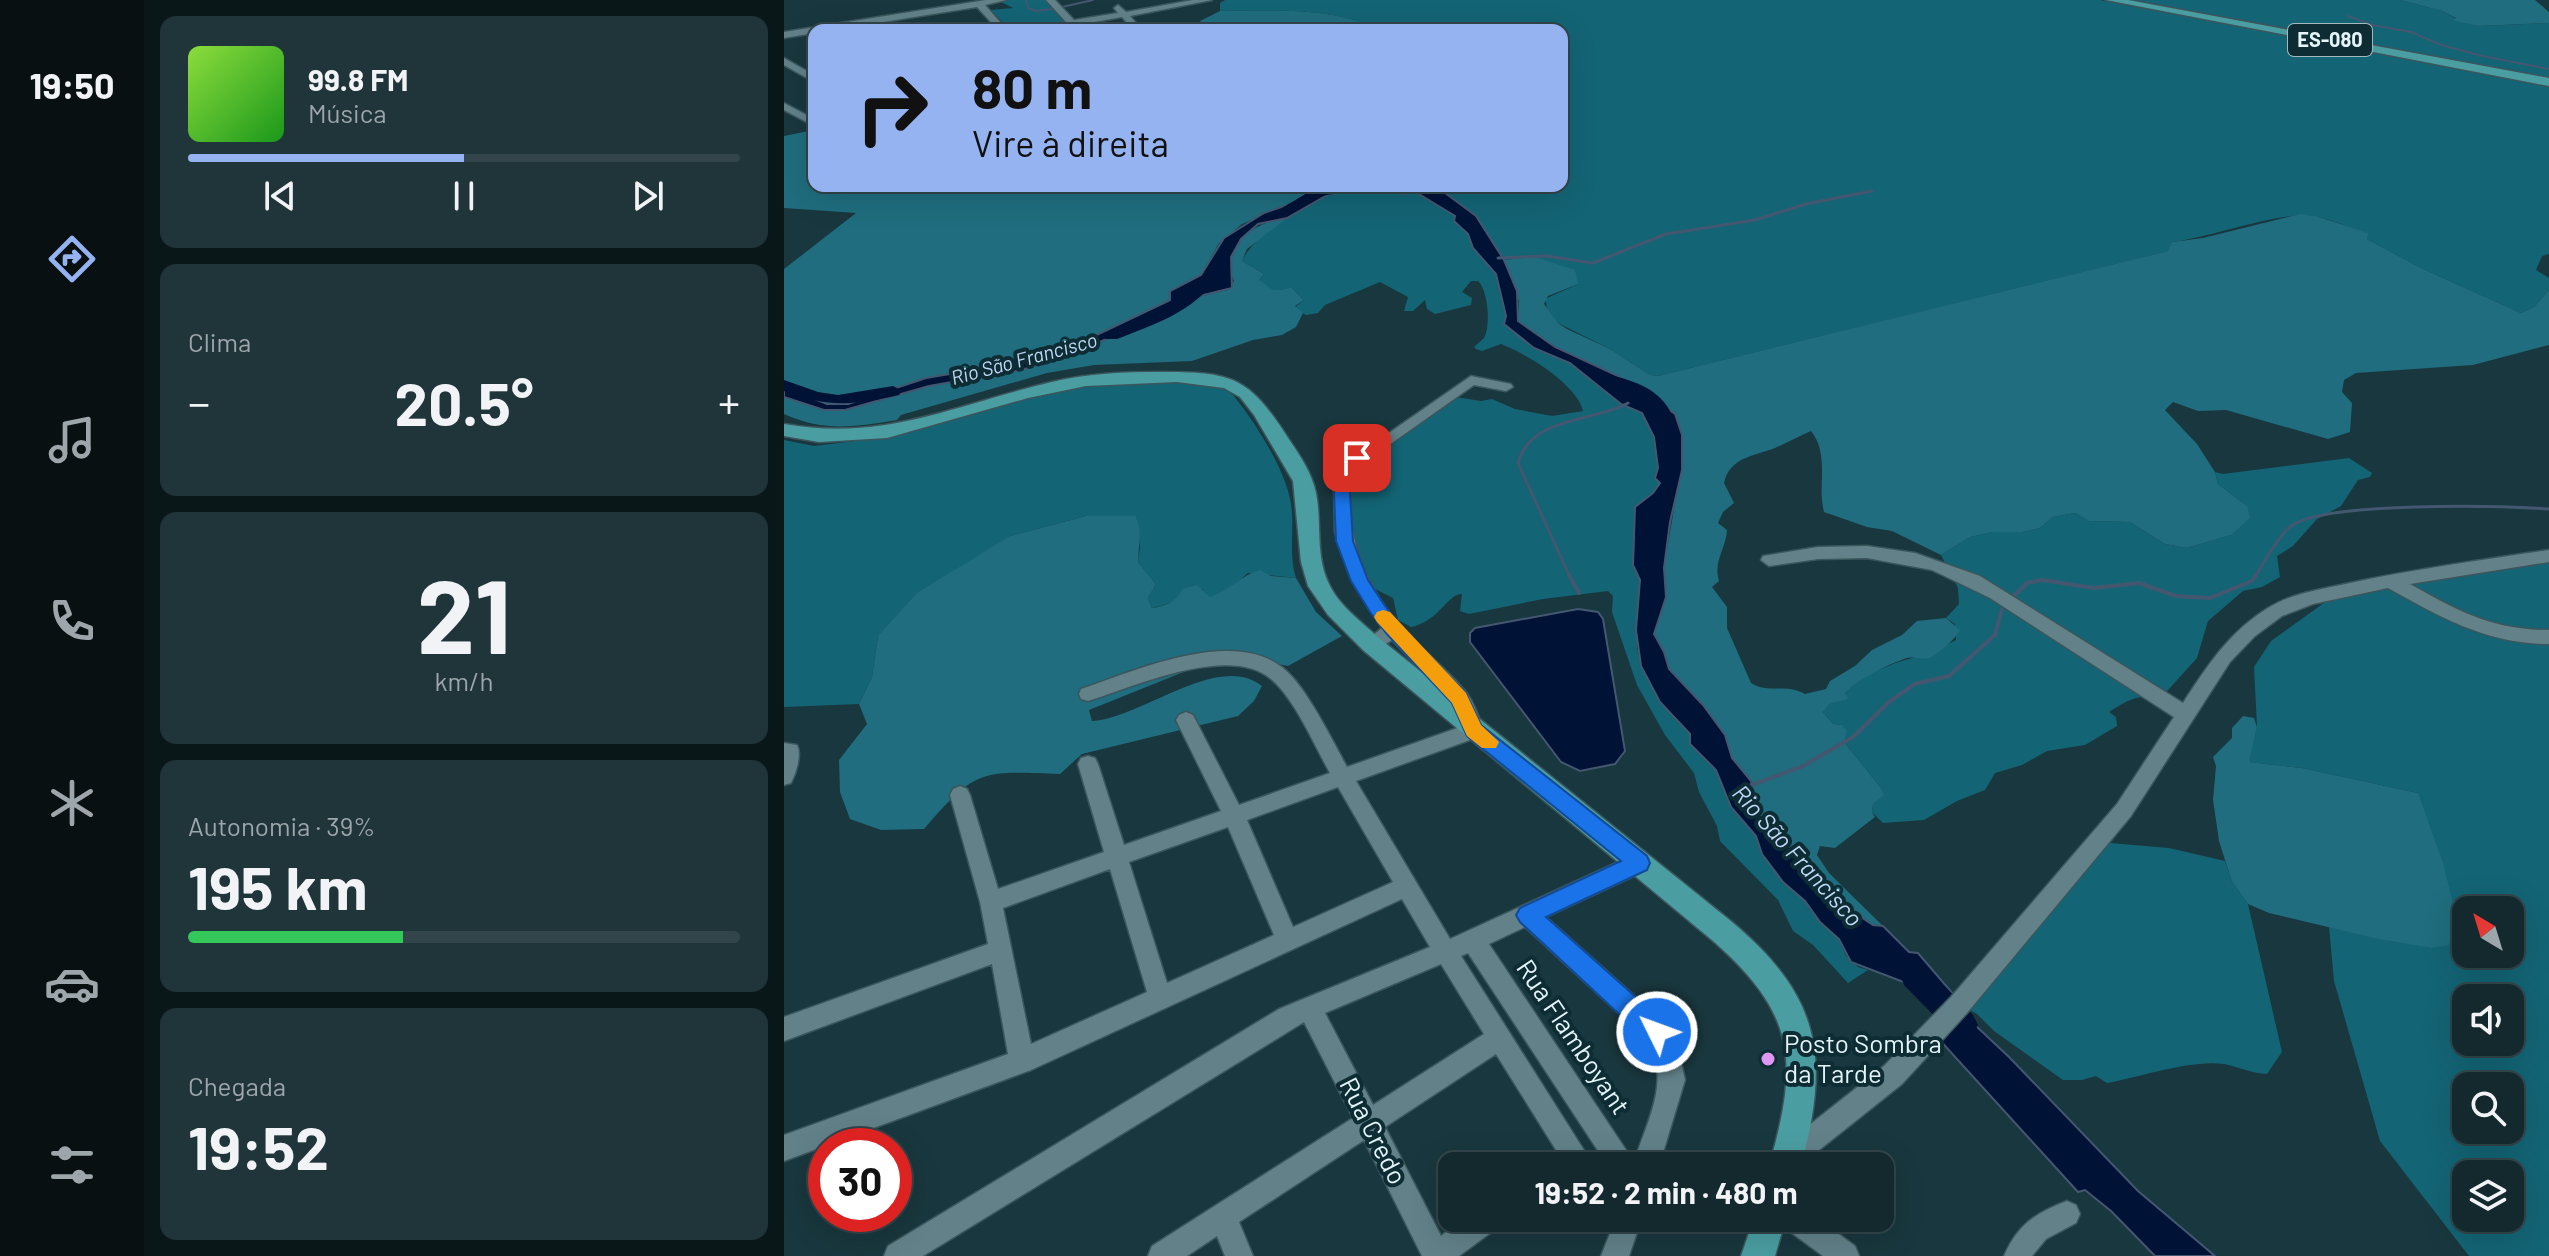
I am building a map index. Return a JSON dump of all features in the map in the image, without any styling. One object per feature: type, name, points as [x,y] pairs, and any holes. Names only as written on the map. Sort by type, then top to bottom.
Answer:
[{"type":"main road","name":"ES-080","points":[[2111,0],[2549,82]]},
{"type":"main road","points":[[784,430],[826,437],[868,435],[925,423],[1044,389],[1096,380],[1206,378],[1233,385],[1255,402],[1298,469],[1306,488],[1311,563],[1319,586],[1331,605],[1371,644],[1639,863],[1769,976],[1790,1012],[1801,1049],[1804,1088],[1789,1152]]},
{"type":"main road","points":[[1758,1256],[1766,1232]]},
{"type":"street","points":[[859,24],[1002,0]]},
{"type":"street","points":[[1050,0],[1071,24]]},
{"type":"street","points":[[1086,24],[1208,0]]},
{"type":"street","points":[[910,3],[929,21]]},
{"type":"street","points":[[979,4],[997,24]]},
{"type":"street","points":[[1116,6],[1132,24]]},
{"type":"street","points":[[784,35],[808,31]]},
{"type":"street","points":[[786,65],[808,74]]},
{"type":"street","points":[[784,106],[808,120]]},
{"type":"street","points":[[991,902],[1474,730],[1460,698],[1393,630],[1360,581],[1344,541],[1342,493],[1348,467],[1471,380],[1506,387]]},
{"type":"street","points":[[1769,560],[1849,550],[1915,559],[1953,571],[2073,642],[2186,715]]},
{"type":"street","points":[[1799,1152],[1893,1075],[1959,1005],[2066,874],[2124,810],[2223,657],[2249,631],[2276,611],[2310,598],[2390,581],[2549,556]]},
{"type":"street","points":[[2390,581],[2493,633],[2519,639],[2549,637]]},
{"type":"street","points":[[1371,644],[1393,630]]},
{"type":"street","points":[[1088,694],[1210,658],[1237,656],[1252,660],[1277,674],[1287,685],[1445,951],[1501,1037],[1564,1152]]},
{"type":"street","points":[[1186,720],[1234,815],[1288,941]]},
{"type":"street","points":[[784,751],[790,751],[784,777]]},
{"type":"street","points":[[1088,764],[1160,998]]},
{"type":"street","points":[[960,795],[991,902],[1022,1061]]},
{"type":"street","points":[[898,1256],[1265,1029],[1309,1006],[1473,940],[1639,863]]},
{"type":"street","points":[[784,1148],[1022,1061],[1407,886]]},
{"type":"street","points":[[1528,915],[1657,1032],[1666,1048],[1673,1080],[1650,1152]]},
{"type":"street","name":"Rua Flamboyant","points":[[1473,940],[1614,1152]]},
{"type":"street","points":[[784,1029],[1001,950]]},
{"type":"street","name":"Rua Credo","points":[[1309,1006],[1437,1256]]},
{"type":"street","points":[[1162,1256],[1501,1037]]},
{"type":"street","points":[[2018,1256],[2024,1241],[2037,1226],[2067,1214]]},
{"type":"street","points":[[1223,1216],[1239,1256]]},
{"type":"street","points":[[1437,1256],[1469,1232]]},
{"type":"street","points":[[1813,1232],[1845,1256]]},
{"type":"shaded area","points":[[997,0],[1045,0],[1068,24],[1004,24],[991,10],[1013,8]]},
{"type":"shaded area","points":[[1225,0],[2100,0],[2549,84],[2549,254],[2542,256],[2536,270],[2549,278],[2549,290],[2534,307],[2521,313],[2421,268],[2367,239],[2367,233],[2320,217],[2299,215],[2172,242],[2169,251],[1658,376],[1650,375],[1610,349],[1558,323],[1548,312],[1545,299],[1578,284],[1535,257],[1504,260],[1476,216],[1444,192],[1568,192],[1568,24],[1364,24],[1321,13],[1220,11],[1220,3]]},
{"type":"shaded area","points":[[2120,0],[2400,0],[2442,11],[2457,19],[2454,20],[2478,26],[2549,23],[2549,80]]},
{"type":"shaded area","points":[[2400,0],[2535,0],[2549,12],[2549,23],[2478,26],[2455,21],[2456,18],[2442,11]]},
{"type":"shaded area","points":[[1220,11],[1279,11],[1322,13],[1364,24],[1203,24],[1200,21]]},
{"type":"shaded area","points":[[808,131],[808,192],[1328,192],[1290,203],[1242,224],[1219,243],[1201,275],[1170,299],[1134,319],[1027,361],[926,378],[848,404],[827,404],[784,387],[784,269],[856,213],[784,208],[784,136]]},
{"type":"shaded area","points":[[1416,192],[1455,216],[1470,237],[1473,248],[1496,274],[1506,316],[1505,324],[1534,348],[1570,363],[1621,404],[1642,413],[1654,437],[1660,483],[1635,507],[1633,565],[1640,580],[1637,648],[1643,671],[1656,694],[1691,734],[1690,744],[1716,770],[1731,807],[1756,836],[1762,854],[1783,882],[1839,939],[1846,956],[1858,967],[1868,970],[1848,983],[1813,945],[1793,931],[1778,900],[1720,841],[1717,826],[1699,792],[1694,773],[1665,735],[1637,685],[1612,612],[1613,596],[1608,591],[1543,599],[1469,614],[1460,611],[1462,594],[1452,598],[1429,619],[1411,627],[1398,620],[1393,598],[1367,585],[1348,521],[1349,486],[1356,466],[1455,397],[1481,401],[1492,399],[1515,409],[1552,416],[1583,411],[1579,401],[1561,380],[1523,354],[1501,344],[1482,351],[1474,347],[1484,338],[1488,317],[1486,300],[1478,281],[1471,281],[1462,292],[1472,298],[1471,305],[1435,314],[1427,309],[1425,300],[1413,311],[1404,311],[1408,297],[1380,282],[1325,305],[1318,313],[1306,315],[1294,308],[1304,300],[1291,287],[1270,289],[1259,280],[1264,274],[1242,261],[1248,251],[1280,221],[1307,204],[1337,193]]},
{"type":"shaded area","points":[[2300,214],[2368,233],[2367,239],[2421,268],[2521,313],[2534,307],[2549,290],[2549,345],[2473,365],[2356,373],[2344,380],[2342,392],[2352,403],[2350,432],[2328,439],[2226,410],[2198,411],[2173,402],[2165,410],[2197,444],[2215,472],[2218,484],[2247,506],[2250,518],[2231,535],[2187,548],[2165,544],[2130,522],[2089,521],[2075,513],[2053,517],[2040,528],[1970,537],[1941,555],[1892,531],[1867,527],[1824,512],[1822,460],[1817,440],[1811,431],[1744,459],[1727,474],[1724,483],[1734,503],[1723,512],[1718,523],[1727,530],[1718,567],[1719,581],[1712,587],[1727,607],[1727,628],[1751,683],[1805,694],[1826,689],[1830,681],[1855,666],[1872,650],[1902,635],[1917,621],[1946,618],[1960,630],[1933,657],[1907,658],[1880,669],[1845,693],[1849,699],[1830,704],[1823,712],[1833,724],[1842,725],[1847,730],[1844,742],[1884,795],[1873,804],[1875,817],[1835,848],[1820,846],[1817,855],[1829,873],[1883,926],[1873,925],[1852,911],[1761,818],[1751,781],[1732,758],[1725,735],[1703,705],[1669,669],[1654,634],[1666,597],[1664,568],[1676,497],[1675,414],[1618,376],[1555,347],[1518,321],[1519,301],[1504,260],[1535,257],[1575,270],[1578,284],[1548,296],[1544,304],[1558,323],[1610,349],[1650,375],[1658,376],[2168,251],[2172,242],[2203,238]]},
{"type":"shaded area","points":[[1287,218],[1247,249],[1242,261],[1264,274],[1259,280],[1271,288],[1280,290],[1291,287],[1304,300],[1295,306],[1303,313],[1296,327],[1282,335],[1253,340],[1192,361],[1094,365],[1047,373],[901,415],[897,420],[826,426],[784,414],[784,397],[824,410],[845,410],[929,386],[1021,370],[1071,354],[1135,327],[1179,301],[1228,290],[1234,281],[1232,256],[1243,237],[1264,224]]},
{"type":"shaded area","points":[[1192,381],[1223,388],[1233,395],[1260,432],[1276,462],[1291,504],[1292,560],[1296,578],[1248,573],[1225,593],[1209,598],[1202,589],[1152,608],[1148,598],[1156,584],[1138,562],[1140,547],[1136,516],[1086,516],[1010,536],[878,636],[872,677],[859,704],[784,707],[784,440],[814,446],[888,437],[1070,385]]},
{"type":"shaded area","points":[[2349,458],[2372,473],[2370,477],[2358,480],[2341,506],[2317,519],[2293,546],[2277,556],[2280,577],[2262,587],[2243,591],[2208,621],[2197,658],[2159,700],[2139,697],[2127,701],[2109,712],[2116,717],[2117,726],[2085,745],[2047,751],[2022,765],[1995,773],[1985,790],[1957,801],[1924,820],[1883,823],[1872,812],[1873,804],[1883,795],[1881,788],[1844,742],[1842,725],[1833,724],[1823,712],[1830,704],[1848,699],[1845,693],[1876,672],[1899,662],[1936,654],[1956,640],[1955,624],[1946,618],[1959,604],[1958,588],[1941,555],[1970,537],[2040,528],[2053,517],[2075,513],[2089,521],[2130,522],[2165,544],[2187,548],[2231,535],[2247,506],[2218,484],[2215,472],[2223,474]]},
{"type":"shaded area","points":[[1086,516],[1136,516],[1140,531],[1138,562],[1156,584],[1148,598],[1152,608],[1170,603],[1182,589],[1197,585],[1210,597],[1260,570],[1271,576],[1296,578],[1316,612],[1342,636],[1288,666],[1261,661],[1211,661],[1089,710],[1092,721],[1112,717],[1202,681],[1224,676],[1244,677],[1262,686],[1254,701],[1238,716],[1082,754],[1060,774],[1013,773],[982,778],[956,794],[924,829],[881,830],[850,819],[840,792],[839,760],[867,724],[859,704],[872,677],[878,636],[917,593],[1010,536]]},
{"type":"shaded area","points":[[2549,558],[2549,1256],[2469,1256],[2380,1141],[2334,981],[2329,927],[2431,948],[2418,793],[2302,768],[2248,762],[2257,727],[2254,667],[2271,641],[2332,597]]},
{"type":"shaded area","points":[[2243,716],[2254,718],[2257,727],[2249,762],[2302,768],[2418,793],[2443,863],[2452,899],[2449,945],[2431,948],[2374,938],[2269,913],[2248,904],[2232,882],[2219,841],[2213,800],[2216,766],[2213,757],[2232,738],[2232,728]]},
{"type":"shaded area","points":[[2110,843],[2169,848],[2225,861],[2232,882],[2248,904],[2282,1052],[2267,1074],[2211,1063],[2182,1066],[2107,1083],[2096,1076],[2063,1080],[1994,1031],[1977,1014],[1960,1005],[2067,883]]},
{"type":"water","points":[[1326,192],[1352,192],[1329,194],[1287,218],[1258,224],[1241,239],[1231,257],[1232,288],[1179,301],[1135,327],[1071,354],[1021,370],[929,386],[845,410],[824,410],[784,397],[784,387],[827,404],[848,404],[926,378],[1027,361],[1084,341],[1170,300],[1170,291],[1201,275],[1224,238],[1264,213]]},
{"type":"water","points":[[1416,192],[1444,192],[1476,216],[1504,260],[1517,291],[1518,321],[1555,347],[1618,376],[1675,414],[1682,435],[1682,470],[1670,522],[1664,568],[1666,597],[1654,634],[1669,669],[1703,705],[1725,735],[1732,758],[1751,781],[1761,818],[1852,911],[1873,925],[1883,926],[1909,952],[1918,953],[1953,994],[1948,999],[1851,962],[1839,939],[1783,882],[1762,854],[1756,836],[1731,807],[1716,770],[1690,744],[1690,734],[1660,702],[1641,666],[1636,630],[1640,580],[1633,565],[1635,507],[1660,483],[1655,478],[1658,468],[1654,437],[1642,413],[1621,404],[1570,363],[1534,348],[1504,324],[1506,316],[1496,274],[1473,248],[1468,234],[1454,221],[1455,216]]},
{"type":"water","points":[[1578,609],[1598,612],[1603,619],[1625,751],[1615,764],[1580,771],[1561,762],[1470,642],[1470,633],[1475,628]]},
{"type":"water","points":[[1957,1008],[2010,1058],[2138,1191],[2215,1256],[2155,1256],[2111,1211],[2085,1190],[2078,1192],[1936,1036]]},
{"type":"waterway","points":[[1026,0],[1028,8],[1036,11],[1053,9]]},
{"type":"waterway","points":[[1062,7],[1093,0]]},
{"type":"waterway","points":[[2348,16],[2372,25],[2411,32],[2441,45],[2482,56],[2549,69]]},
{"type":"waterway","points":[[1498,258],[1547,256],[1593,263],[1666,234],[1755,220],[1806,204],[1872,191]]},
{"type":"waterway","name":"Rio São Francisco","points":[[1284,211],[1323,192]]},
{"type":"waterway","name":"Rio São Francisco","points":[[1111,335],[1178,306],[1208,279]]},
{"type":"waterway","name":"Rio São Francisco","points":[[1614,381],[1658,403],[1663,410],[1668,432]]},
{"type":"waterway","name":"Rio São Francisco","points":[[784,385],[814,396],[838,400],[893,391]]},
{"type":"waterway","points":[[1569,576],[1518,463],[1525,448],[1549,429],[1628,403]]},
{"type":"waterway","points":[[2255,577],[2287,530],[2310,518],[2339,512],[2415,507],[2549,509]]},
{"type":"waterway","points":[[2011,599],[2027,583],[2042,580],[2094,588],[2139,583],[2176,596],[2210,598],[2252,581],[2256,575]]},
{"type":"waterway","points":[[1569,576],[1579,593]]},
{"type":"waterway","points":[[1749,786],[1803,766],[1853,737],[1889,702],[1915,684],[1949,676],[1995,635],[2002,609]]},
{"type":"waterway","name":"Rio São Francisco","points":[[1914,975],[1963,1025]]},
{"type":"slow traffic","points":[[1383,617],[1460,698],[1474,730],[1489,742]]},
{"type":"place","name":"Posto Sombra da Tarde","points":[[1768,1059]]},
{"type":"route","points":[[1357,458],[1348,467],[1342,493],[1344,541],[1350,561],[1376,607],[1393,630],[1464,703],[1474,730],[1639,863],[1528,915],[1657,1032]]}]
